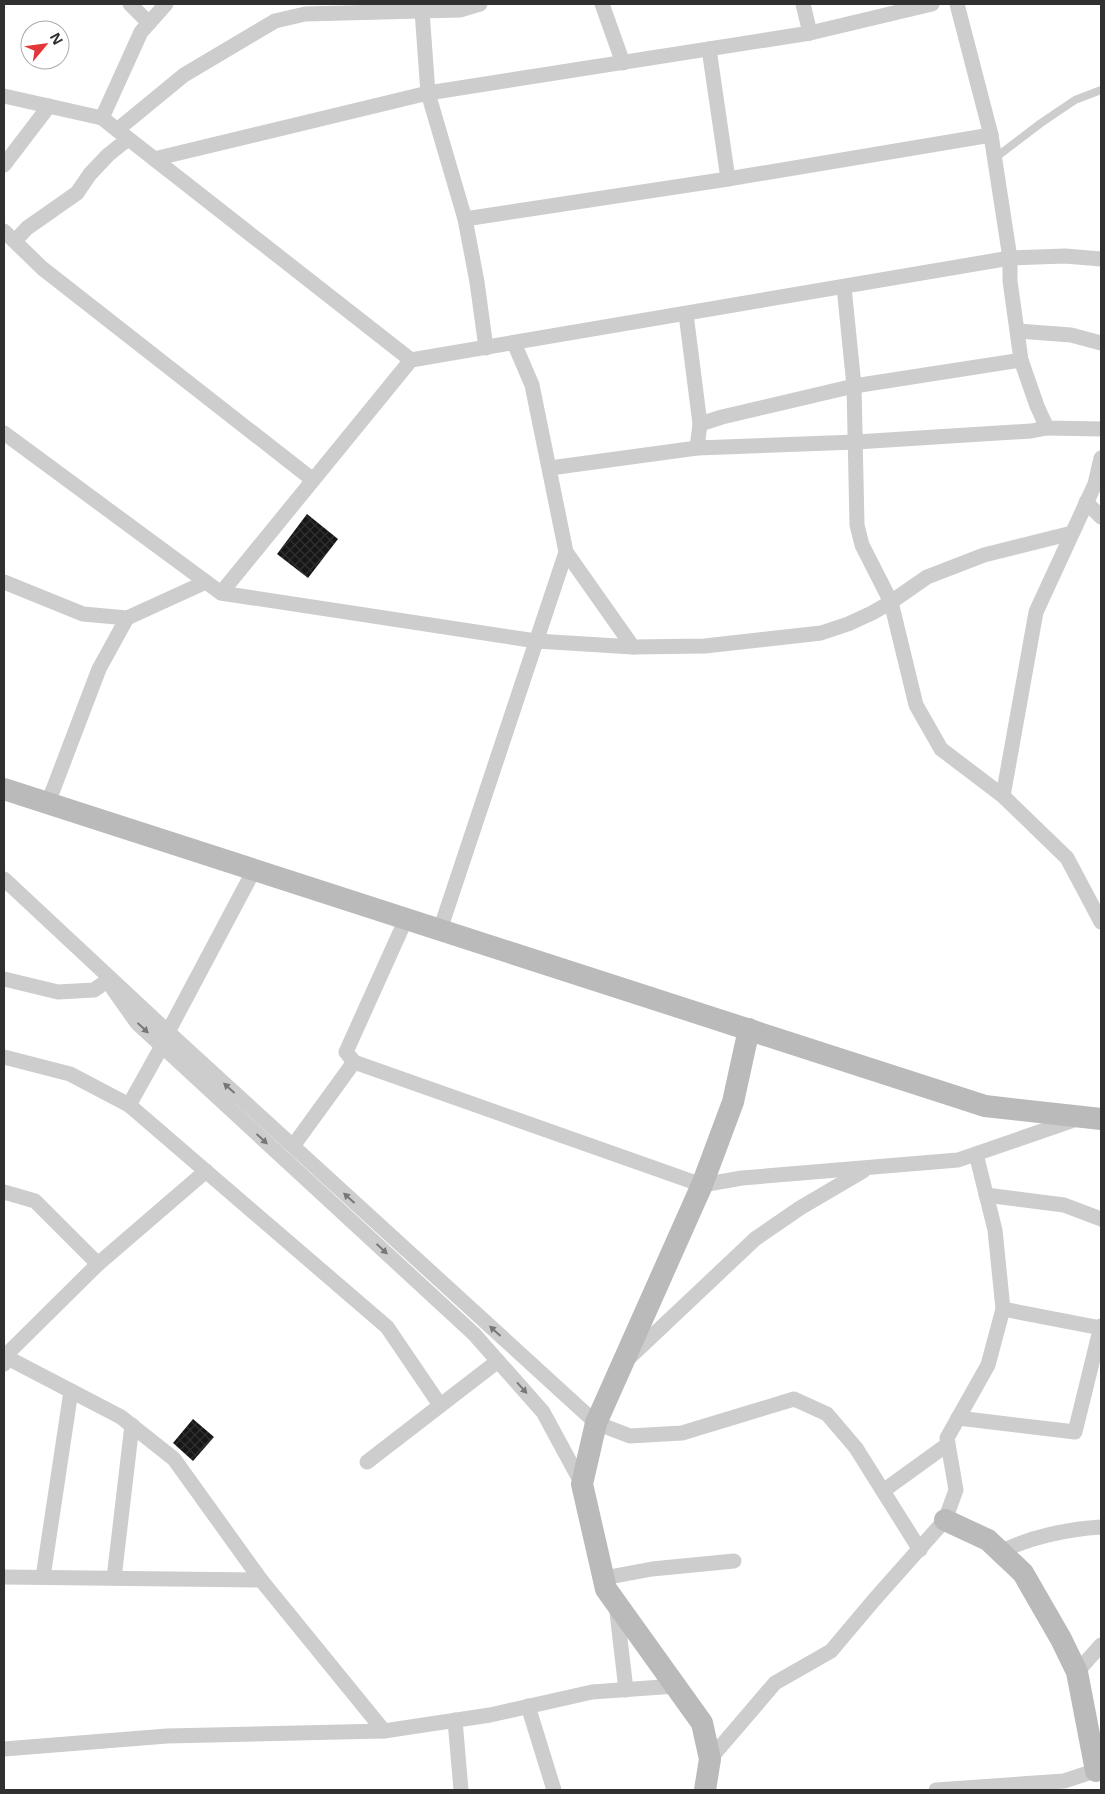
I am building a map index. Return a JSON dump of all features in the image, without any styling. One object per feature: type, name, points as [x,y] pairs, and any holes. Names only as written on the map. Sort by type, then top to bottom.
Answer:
[{"type":"street","points":[[130,4],[148,23]]},
{"type":"street","points":[[102,118],[142,32],[166,4]]},
{"type":"street","points":[[313,480],[42,268],[9,236],[27,228],[78,194],[90,174],[108,155],[123,134],[184,75],[275,21],[305,14],[421,7],[460,10],[480,4]]},
{"type":"street","points":[[602,4],[623,63]]},
{"type":"street","points":[[803,4],[810,33]]},
{"type":"street","points":[[154,159],[428,93],[810,33],[932,4]]},
{"type":"street","points":[[957,4],[991,136],[1010,258],[1010,281],[1021,360],[1037,406],[1048,428]]},
{"type":"street","points":[[421,7],[428,93],[465,219],[477,282],[486,348]]},
{"type":"street","points":[[709,49],[728,179]]},
{"type":"street","points":[[4,96],[102,118],[411,360]]},
{"type":"street","points":[[4,165],[49,106]]},
{"type":"street","points":[[465,219],[991,136]]},
{"type":"street","points":[[221,593],[411,360],[1010,258],[1065,256],[1101,259]]},
{"type":"street","points":[[844,287],[854,386],[857,526],[862,545],[891,602],[916,705],[941,749],[1003,796],[1067,858],[1094,896],[1101,922]]},
{"type":"street","points":[[686,314],[700,424],[697,448]]},
{"type":"street","points":[[1018,331],[1072,336],[1101,343]]},
{"type":"street","points":[[514,343],[532,385],[566,552],[633,647]]},
{"type":"street","points":[[700,424],[722,417],[854,386],[1021,360]]},
{"type":"street","points":[[550,468],[697,448],[856,442],[1032,431],[1048,428],[1101,429]]},
{"type":"street","points":[[4,432],[221,593],[536,641],[633,647],[705,646],[821,633],[848,624],[891,602],[927,577],[984,555],[1072,534]]},
{"type":"street","points":[[1003,796],[1036,612],[1095,484],[1101,458]]},
{"type":"street","points":[[1086,502],[1101,517]]},
{"type":"street","points":[[440,930],[566,552]]},
{"type":"street","points":[[4,582],[83,614],[127,618],[206,582]]},
{"type":"street","points":[[48,803],[100,669],[127,618]]},
{"type":"street","points":[[4,789],[985,1106],[1091,1118]]},
{"type":"street","points":[[129,1105],[254,870]]},
{"type":"street","points":[[4,879],[168,1032],[596,1423],[630,1436],[682,1433],[794,1399],[827,1414],[856,1448],[920,1550]]},
{"type":"street","points":[[406,919],[346,1052],[354,1062],[702,1185],[742,1178],[958,1160],[1091,1118]]},
{"type":"street","points":[[93,961],[137,1023],[474,1334],[543,1412],[582,1484],[606,1589],[702,1723],[710,1759],[704,1790]]},
{"type":"street","points":[[4,979],[58,992],[94,990],[107,980]]},
{"type":"street","points":[[582,1484],[596,1423],[702,1185],[733,1102],[749,1029]]},
{"type":"street","points":[[4,1057],[70,1074],[129,1105],[387,1327],[440,1405]]},
{"type":"street","points":[[293,1146],[354,1062]]},
{"type":"street","points":[[710,1759],[775,1682],[831,1651],[945,1520],[956,1490],[947,1438],[988,1365],[1003,1309],[994,1230],[976,1154]]},
{"type":"street","points":[[621,1365],[755,1239],[800,1208],[868,1168]]},
{"type":"street","points":[[206,1171],[98,1264],[4,1359],[121,1417],[174,1459],[261,1580],[384,1731]]},
{"type":"street","points":[[4,1192],[35,1201],[98,1264]]},
{"type":"street","points":[[986,1195],[1064,1205],[1101,1219]]},
{"type":"street","points":[[958,1418],[1075,1432],[1101,1328],[1003,1309]]},
{"type":"street","points":[[367,1462],[498,1361]]},
{"type":"street","points":[[43,1577],[71,1391]]},
{"type":"street","points":[[114,1578],[132,1425]]},
{"type":"street","points":[[883,1491],[948,1444]]},
{"type":"street","points":[[936,1790],[1064,1781],[1099,1770],[1077,1672],[1061,1639],[1023,1574],[988,1540],[945,1520]]},
{"type":"street","points":[[1000,1552],[1042,1537],[1080,1529],[1101,1527]]},
{"type":"street","points":[[604,1578],[652,1569],[734,1561]]},
{"type":"street","points":[[4,1577],[261,1580]]},
{"type":"street","points":[[615,1602],[626,1690]]},
{"type":"street","points":[[1077,1672],[1101,1645]]},
{"type":"street","points":[[4,1749],[167,1736],[384,1731],[455,1720],[592,1692],[676,1686]]},
{"type":"street","points":[[528,1706],[554,1790]]},
{"type":"street","points":[[455,1720],[461,1790]]},
{"type":"lane","points":[[994,158],[1074,100],[1101,90]]},
{"type":"building","points":[[307,514],[338,539],[308,578],[277,554]]},
{"type":"building","points":[[193,1419],[214,1437],[193,1461],[173,1443]]}]
